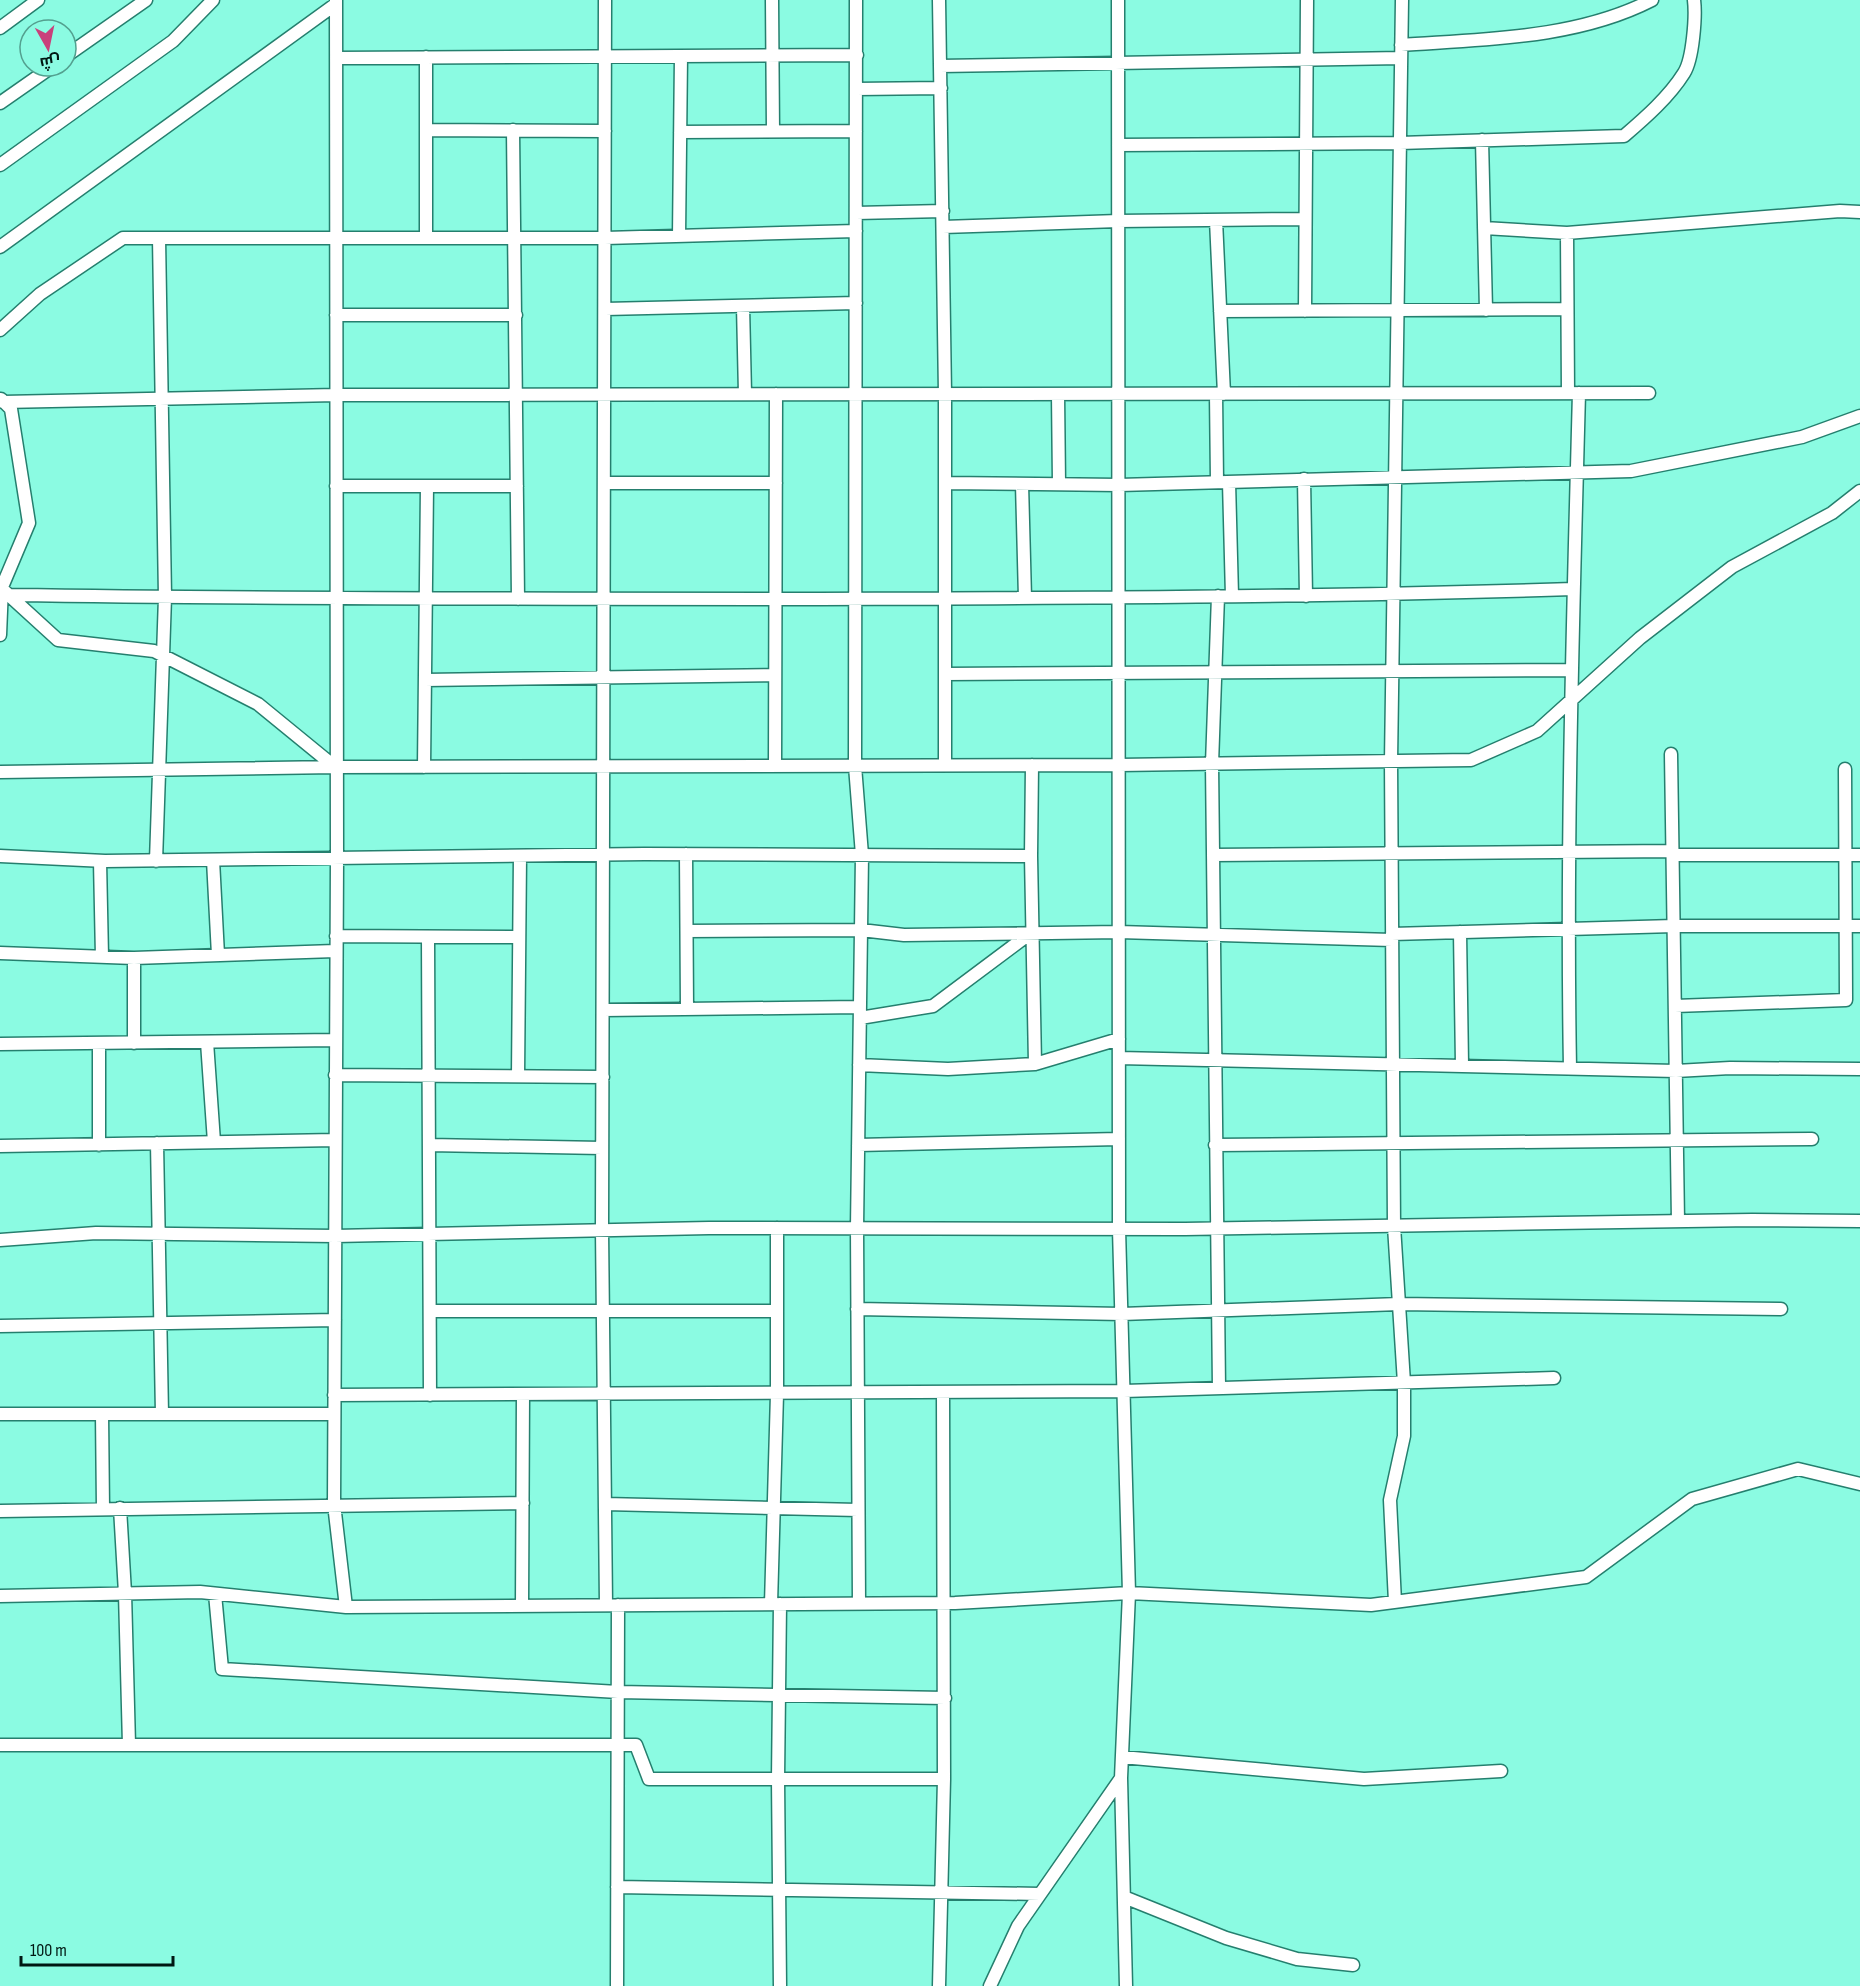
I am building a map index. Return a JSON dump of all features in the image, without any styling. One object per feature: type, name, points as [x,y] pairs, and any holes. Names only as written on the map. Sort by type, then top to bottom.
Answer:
[{"type":"street","points":[[0,28],[38,0]]},
{"type":"street","points":[[78,48],[146,0]]},
{"type":"street","points":[[0,165],[173,41],[213,0]]},
{"type":"street","points":[[605,0],[602,1230],[605,1504],[618,1692],[617,1986]]},
{"type":"street","points":[[772,0],[773,131]]},
{"type":"street","points":[[856,0],[855,766],[862,855],[857,1228],[859,1604]]},
{"type":"street","points":[[939,0],[945,394],[945,765]]},
{"type":"street","points":[[1118,0],[1119,1229],[1129,1593],[1121,1778],[1126,1986]]},
{"type":"street","points":[[1305,311],[1307,0]]},
{"type":"street","points":[[1395,1602],[1390,1500],[1404,1436],[1404,1383],[1394,1226],[1390,762],[1402,0]]},
{"type":"street","points":[[1401,45],[1522,36],[1575,26],[1635,9],[1652,0]]},
{"type":"street","points":[[1118,145],[1400,143],[1624,136],[1648,114],[1686,71],[1696,16],[1694,0]]},
{"type":"street","points":[[336,2],[335,767],[337,860],[334,1504],[346,1607]]},
{"type":"street","points":[[0,247],[336,2]]},
{"type":"street","points":[[336,58],[856,55]]},
{"type":"street","points":[[679,236],[681,56]]},
{"type":"street","points":[[426,57],[426,238]]},
{"type":"street","points":[[940,66],[1401,58]]},
{"type":"street","points":[[0,103],[35,78]]},
{"type":"street","points":[[856,89],[941,88]]},
{"type":"street","points":[[426,130],[605,131]]},
{"type":"street","points":[[513,130],[518,599]]},
{"type":"street","points":[[680,132],[856,131]]},
{"type":"street","points":[[1482,140],[1486,310]]},
{"type":"street","points":[[856,213],[942,211]]},
{"type":"street","points":[[1484,228],[1567,233],[1840,211],[1860,212]]},
{"type":"street","points":[[943,227],[1118,221],[1305,219]]},
{"type":"street","points":[[1216,220],[1223,482],[1232,596]]},
{"type":"street","points":[[0,330],[40,294],[123,238],[604,238],[856,231]]},
{"type":"street","points":[[1567,233],[1567,309],[1576,472],[1570,701],[1568,929],[1570,1068]]},
{"type":"street","points":[[156,861],[165,597],[159,238]]},
{"type":"street","points":[[605,309],[856,303]]},
{"type":"street","points":[[743,306],[745,394]]},
{"type":"street","points":[[1220,311],[1567,309]]},
{"type":"street","points":[[336,315],[516,315]]},
{"type":"street","points":[[2,400],[336,395],[1649,393]]},
{"type":"street","points":[[775,766],[776,394]]},
{"type":"street","points":[[1058,394],[1059,484]]},
{"type":"street","points":[[0,636],[4,590],[29,523],[11,409],[2,400]]},
{"type":"street","points":[[945,483],[1119,485],[1631,471],[1802,437],[1860,416]]},
{"type":"street","points":[[1304,479],[1306,596]]},
{"type":"street","points":[[604,483],[776,483]]},
{"type":"street","points":[[1023,484],[1025,598]]},
{"type":"street","points":[[336,486],[517,486]]},
{"type":"street","points":[[424,767],[427,486]]},
{"type":"street","points":[[0,772],[335,767],[1119,765],[1471,760],[1537,730],[1640,638],[1732,567],[1832,513],[1860,491]]},
{"type":"street","points":[[4,590],[165,597],[426,600],[1306,596],[1573,589]]},
{"type":"street","points":[[4,590],[58,640],[154,651],[258,704],[335,767]]},
{"type":"street","points":[[1218,596],[1212,764],[1219,1388]]},
{"type":"street","points":[[945,674],[1571,670]]},
{"type":"street","points":[[425,680],[775,675]]},
{"type":"street","points":[[1671,754],[1678,1221]]},
{"type":"street","points":[[1032,765],[1031,856],[1035,1064]]},
{"type":"street","points":[[1675,1006],[1846,1000],[1845,769]]},
{"type":"street","points":[[1213,855],[1569,852],[1860,855]]},
{"type":"street","points":[[0,856],[156,861],[686,854],[1031,856]]},
{"type":"street","points":[[686,854],[687,1010]]},
{"type":"street","points":[[518,1076],[520,856]]},
{"type":"street","points":[[213,860],[218,955]]},
{"type":"street","points":[[100,861],[102,957]]},
{"type":"street","points":[[687,931],[861,930],[904,935],[1119,932],[1392,937],[1460,932],[1674,926],[1860,926]]},
{"type":"street","points":[[603,1010],[860,1013],[933,1006],[1032,932]]},
{"type":"street","points":[[1460,932],[1462,1065]]},
{"type":"street","points":[[336,936],[519,937]]},
{"type":"street","points":[[428,937],[430,1395]]},
{"type":"street","points":[[0,953],[134,958],[335,951]]},
{"type":"street","points":[[134,958],[134,1043]]},
{"type":"street","points":[[859,1065],[948,1069],[1035,1064],[1119,1039]]},
{"type":"street","points":[[0,1044],[335,1040]]},
{"type":"street","points":[[207,1042],[214,1143]]},
{"type":"street","points":[[99,1043],[99,1144]]},
{"type":"street","points":[[1119,1058],[1676,1071],[1730,1068],[1860,1069]]},
{"type":"street","points":[[335,1075],[603,1077]]},
{"type":"street","points":[[1215,1145],[1677,1138],[1812,1139]]},
{"type":"street","points":[[858,1145],[1119,1139]]},
{"type":"street","points":[[0,1146],[335,1140]]},
{"type":"street","points":[[158,1143],[162,1414]]},
{"type":"street","points":[[429,1145],[602,1148]]},
{"type":"street","points":[[0,1240],[96,1233],[335,1236],[777,1228],[1119,1229],[1678,1221],[1860,1221]]},
{"type":"street","points":[[777,1228],[774,1508],[779,1695],[777,1779],[780,1986]]},
{"type":"street","points":[[857,1309],[1122,1314],[1399,1304],[1781,1309]]},
{"type":"street","points":[[430,1311],[777,1311]]},
{"type":"street","points":[[0,1326],[335,1320]]},
{"type":"street","points":[[334,1395],[1124,1391],[1554,1378]]},
{"type":"street","points":[[939,1986],[945,1779],[943,1393]]},
{"type":"street","points":[[522,1606],[524,1394]]},
{"type":"street","points":[[0,1414],[334,1414]]},
{"type":"street","points":[[102,1414],[103,1509]]},
{"type":"street","points":[[0,1596],[125,1593],[215,1594],[346,1607],[945,1604],[1129,1593],[1371,1605],[1586,1577],[1692,1499],[1798,1469],[1860,1484]]},
{"type":"street","points":[[0,1511],[334,1504],[523,1503]]},
{"type":"street","points":[[605,1504],[858,1509]]},
{"type":"street","points":[[120,1508],[129,1745]]},
{"type":"street","points":[[215,1594],[222,1670],[618,1692],[945,1698]]},
{"type":"street","points":[[0,1745],[636,1745],[649,1779],[945,1779]]},
{"type":"street","points":[[1122,1757],[1364,1779],[1501,1771]]},
{"type":"street","points":[[990,1986],[1018,1926],[1121,1778]]},
{"type":"street","points":[[618,1887],[1040,1894]]},
{"type":"street","points":[[1124,1897],[1226,1938],[1287,1956],[1353,1965]]}]
